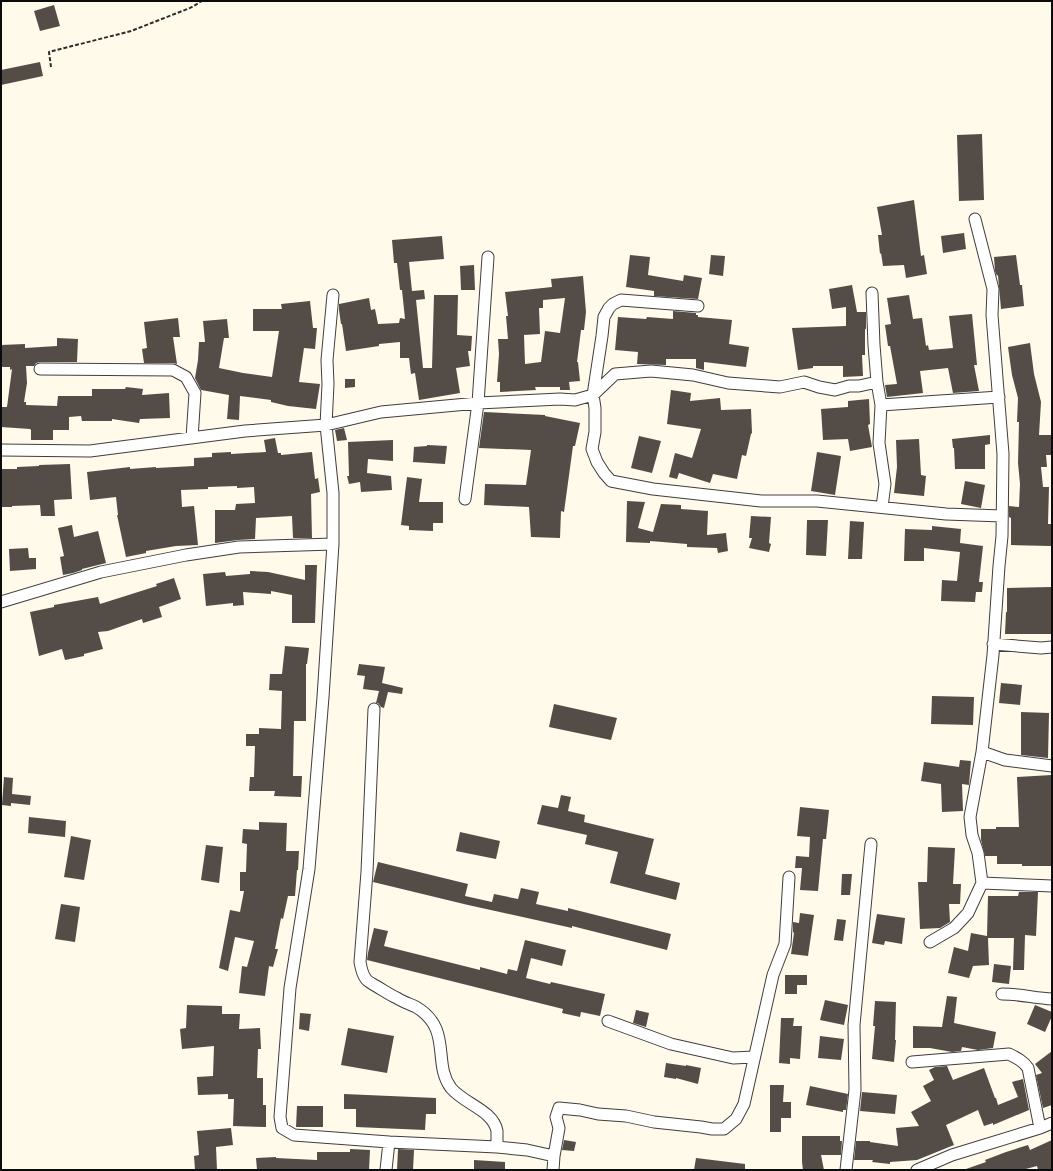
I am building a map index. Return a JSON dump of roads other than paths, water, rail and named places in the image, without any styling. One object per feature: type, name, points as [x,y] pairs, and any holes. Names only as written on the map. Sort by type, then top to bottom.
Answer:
[{"type":"street","points":[[930,942],[954,928],[968,913],[982,882],[978,853],[972,835],[970,817],[982,752],[993,655],[1002,536],[1003,454],[992,315],[993,289],[975,219]]},
{"type":"street","points":[[465,499],[478,403],[488,257]]},
{"type":"street","points":[[872,293],[874,345],[877,382],[881,405],[879,443],[885,484],[882,507]]},
{"type":"street","points":[[333,295],[327,360],[326,425],[332,493],[333,544],[323,697],[309,869],[290,988],[280,1117],[282,1128],[294,1135],[389,1142],[497,1147],[527,1150],[554,1156]]},
{"type":"street","points":[[698,306],[622,300],[613,304],[604,317],[593,395],[595,408],[595,432],[592,449],[597,462],[611,481],[653,489],[761,501],[817,501],[946,514],[1002,516]]},
{"type":"street","points":[[40,370],[173,370],[186,376],[195,393],[192,438]]},
{"type":"street","points":[[1,450],[90,451],[245,431],[326,425],[381,412],[478,403],[560,398],[575,400],[593,395],[615,374],[651,371],[693,375],[728,383],[780,387],[804,382],[818,387],[835,390],[849,386],[859,386],[877,382]]},
{"type":"street","points":[[881,405],[999,397]]},
{"type":"street","points":[[1,602],[101,572],[186,555],[239,547],[333,544]]},
{"type":"street","points":[[993,644],[1041,648],[1052,647]]},
{"type":"street","points":[[374,709],[360,962],[362,972],[366,980],[397,999],[417,1008],[430,1019],[440,1040],[443,1069],[447,1079],[452,1088],[472,1105],[485,1113],[493,1121],[497,1131],[497,1147]]},
{"type":"street","points":[[982,752],[1005,760],[1052,766]]},
{"type":"street","points":[[846,1170],[855,1090],[854,1025],[871,844]]},
{"type":"street","points":[[553,1170],[559,1128],[556,1117],[559,1108],[712,1129],[724,1129],[736,1119],[744,1104],[773,975],[785,944],[789,877]]},
{"type":"street","points":[[982,882],[1052,886]]},
{"type":"street","points":[[1002,994],[1015,994],[1052,999]]},
{"type":"street","points":[[608,1021],[671,1044],[733,1058],[754,1057]]},
{"type":"street","points":[[912,1062],[1009,1054],[1016,1057],[1028,1068],[1040,1128]]},
{"type":"street","points":[[917,1170],[952,1155],[1040,1128],[1052,1122]]},
{"type":"street","points":[[386,1170],[389,1142]]}]
